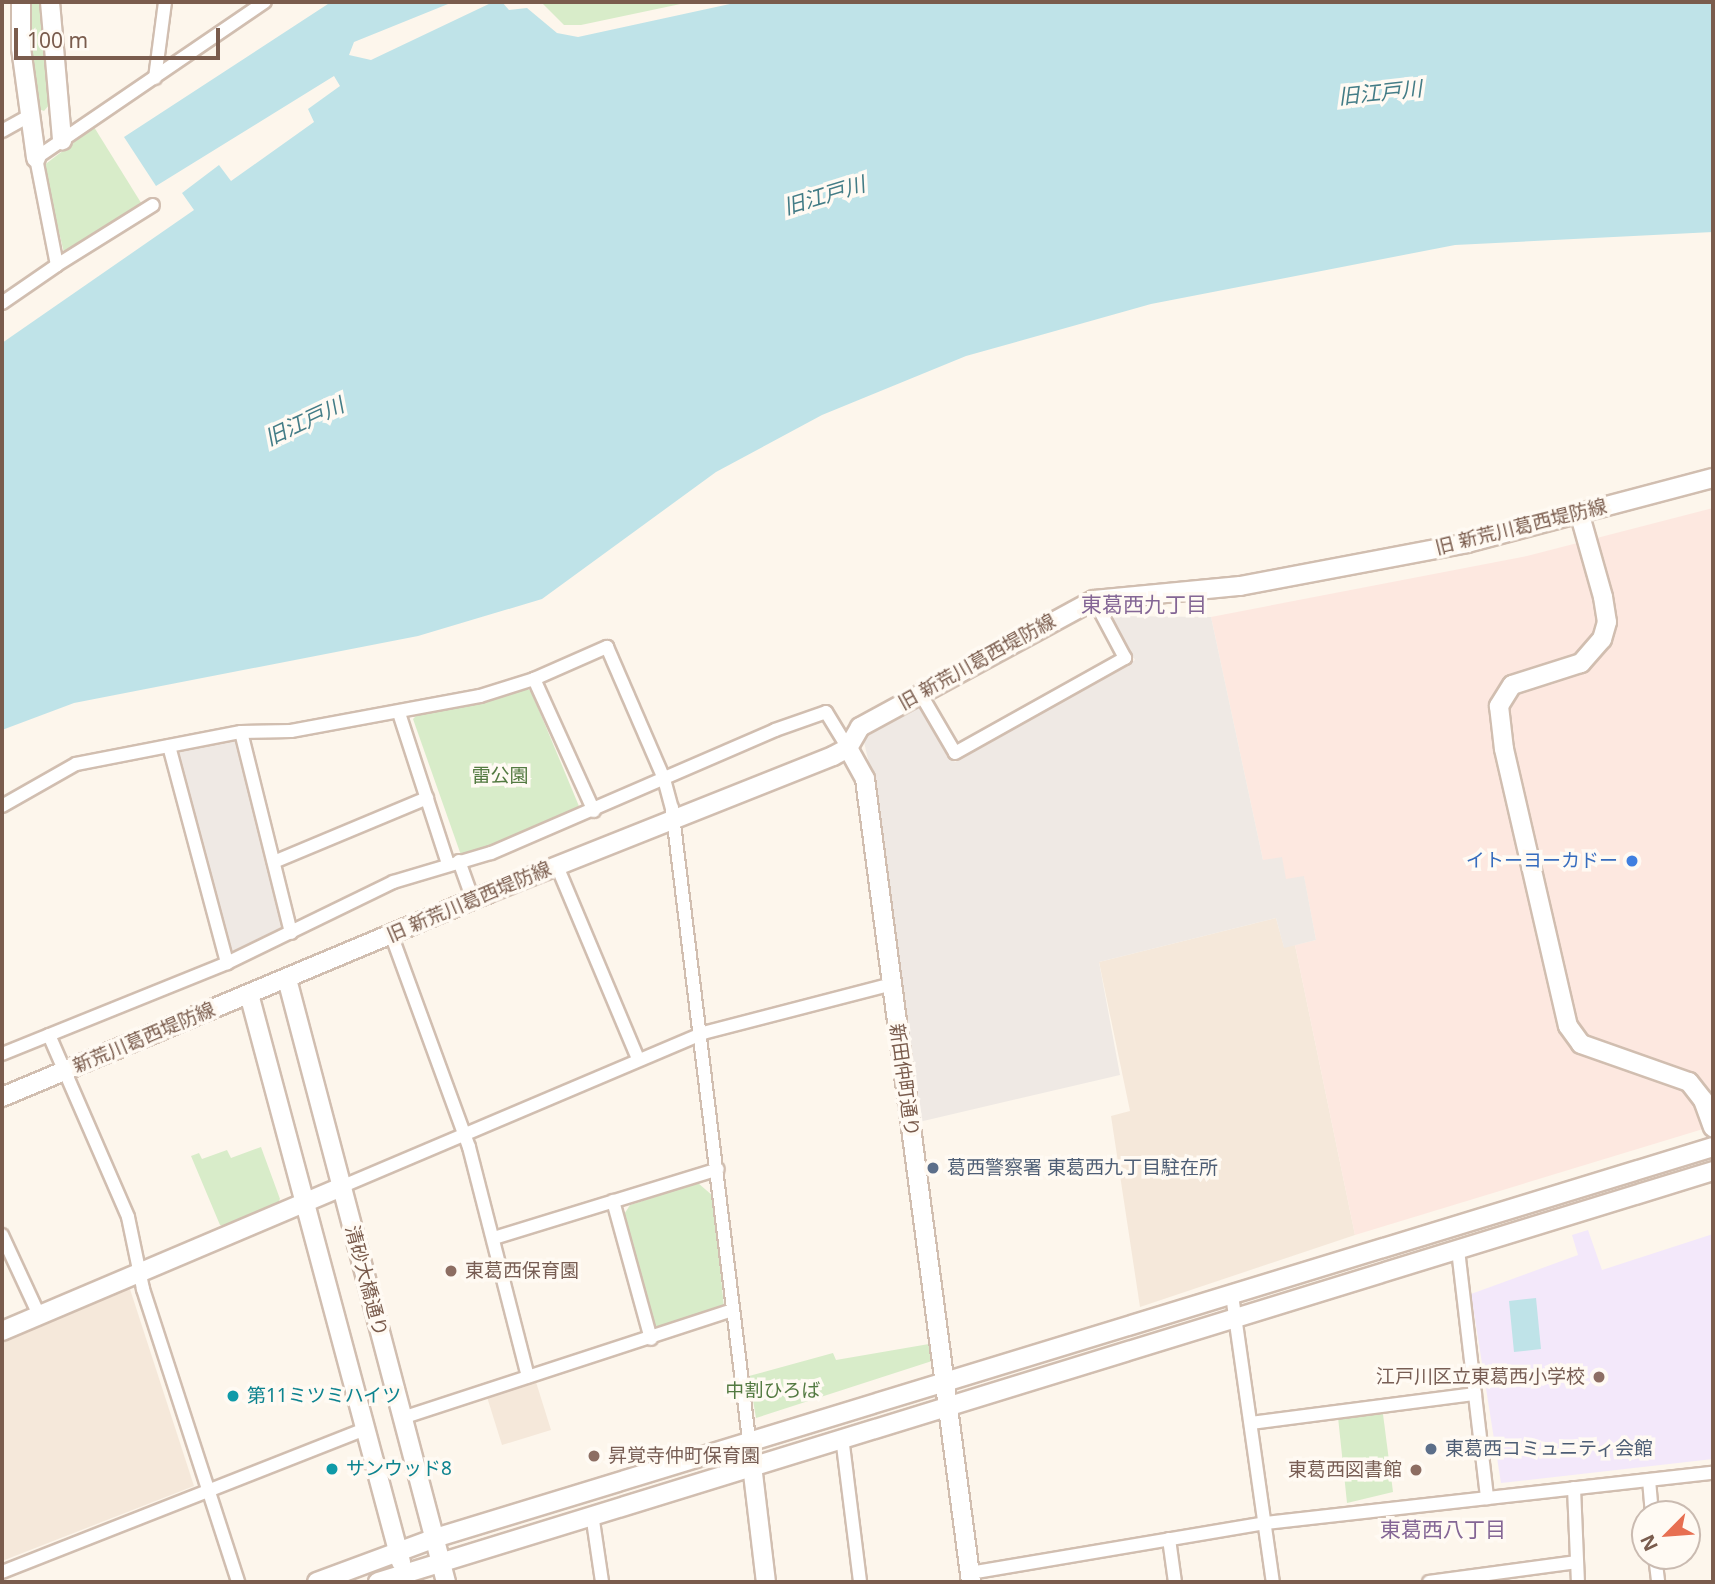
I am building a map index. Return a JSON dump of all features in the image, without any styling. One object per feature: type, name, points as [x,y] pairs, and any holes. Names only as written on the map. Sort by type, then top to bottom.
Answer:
[{"type":"street","points":[[21,2],[29,116],[57,265]]},
{"type":"street","points":[[50,2],[62,140]]},
{"type":"street","points":[[155,78],[164,2]]},
{"type":"street","points":[[36,158],[265,2]]},
{"type":"street","points":[[2,131],[29,116]]},
{"type":"street","points":[[2,303],[153,205]]},
{"type":"street","name":"旧 新荒川葛西堤防線","points":[[287,979],[473,900],[848,748],[860,727],[1094,600],[1240,586],[1466,543],[1713,478]]},
{"type":"street","points":[[1579,512],[1603,597],[1607,622],[1602,639],[1581,663],[1512,685],[1499,706],[1504,748],[1567,1026],[1581,1044],[1689,1082],[1703,1100],[1713,1127]]},
{"type":"street","points":[[920,693],[955,753],[1125,658],[1094,600]]},
{"type":"street","points":[[2,806],[76,764],[241,732],[291,731],[399,713],[534,679],[607,647],[664,779],[674,818],[703,1033],[732,1310],[749,1440]]},
{"type":"street","points":[[534,679],[594,811]]},
{"type":"street","points":[[2,1054],[227,963],[393,882],[454,863],[594,811],[826,712],[848,748]]},
{"type":"street","points":[[399,713],[426,798],[473,900]]},
{"type":"street","points":[[241,732],[291,933]]},
{"type":"street","points":[[169,746],[227,963]]},
{"type":"street","name":"新田仲町通り","points":[[848,748],[866,779],[971,1577]]},
{"type":"street","points":[[274,862],[426,798]]},
{"type":"street","points":[[557,866],[638,1059]]},
{"type":"street","points":[[391,934],[465,1134],[528,1377]]},
{"type":"street","name":"新荒川葛西堤防線","points":[[2,1097],[287,979]]},
{"type":"street","name":"清砂大橋通り","points":[[287,979],[446,1582]]},
{"type":"street","points":[[2,1331],[703,1033],[892,985]]},
{"type":"street","name":"清砂大橋通り","points":[[249,994],[405,1577]]},
{"type":"street","points":[[49,1035],[128,1217],[141,1272],[207,1491],[238,1582]]},
{"type":"street","points":[[317,1582],[435,1538],[749,1440],[1713,1147]]},
{"type":"street","points":[[494,1238],[718,1169]]},
{"type":"street","points":[[378,1582],[405,1577],[441,1560],[1713,1171]]},
{"type":"street","points":[[613,1201],[651,1339]]},
{"type":"street","points":[[2,1235],[39,1315]]},
{"type":"street","points":[[1458,1250],[1487,1498]]},
{"type":"street","points":[[1232,1295],[1273,1582]]},
{"type":"street","points":[[402,1418],[651,1339],[732,1310]]},
{"type":"street","points":[[1251,1423],[1475,1394]]},
{"type":"street","points":[[2,1572],[365,1429]]},
{"type":"street","points":[[842,1437],[860,1582]]},
{"type":"street","points":[[752,1465],[766,1582]]},
{"type":"street","points":[[971,1577],[1265,1523],[1713,1473]]},
{"type":"street","points":[[1648,1480],[1650,1500]]},
{"type":"street","points":[[1574,1488],[1578,1582]]},
{"type":"street","points":[[592,1514],[602,1582]]},
{"type":"street","points":[[1169,1539],[1175,1582]]},
{"type":"street","points":[[1429,1582],[1577,1562]]},
{"type":"shaded area","points":[[1713,508],[1713,1126],[1355,1235],[1295,945],[1316,940],[1304,877],[1286,880],[1263,860],[1211,617],[1527,556]]},
{"type":"shaded area","points":[[1110,616],[1211,617],[1263,860],[1282,857],[1286,879],[1304,876],[1316,940],[1284,948],[1276,918],[1099,962],[1120,1075],[919,1122],[873,780],[863,738],[922,705],[955,762],[1135,660]]},
{"type":"shaded area","points":[[228,739],[235,742],[283,925],[277,934],[236,955],[229,950],[178,753],[181,748]]},
{"type":"shaded area","points":[[1276,918],[1284,947],[1295,945],[1355,1235],[1140,1307],[1111,1116],[1130,1111],[1099,962]]},
{"type":"shaded area","name":"江戸川区立東葛西小学校","points":[[1588,1230],[1602,1270],[1713,1234],[1713,1459],[1501,1483],[1471,1294],[1578,1255],[1572,1235]]},
{"type":"shaded area","points":[[129,1286],[194,1486],[2,1561],[2,1340]]},
{"type":"shaded area","points":[[536,1382],[551,1430],[502,1445],[487,1397]]},
{"type":"green space","points":[[27,2],[45,2],[50,104],[44,111],[36,108]]},
{"type":"green space","points":[[541,2],[690,2],[581,25],[564,25]]},
{"type":"green space","points":[[94,127],[143,206],[64,253],[43,166]]},
{"type":"green space","name":"雷公園","points":[[525,688],[531,691],[581,811],[462,858],[413,719],[418,714]]},
{"type":"green space","points":[[261,1147],[280,1199],[276,1206],[226,1227],[220,1225],[191,1156],[199,1153],[202,1159],[227,1150],[231,1158]]},
{"type":"green space","points":[[698,1183],[713,1196],[724,1308],[655,1330],[621,1219],[630,1205]]},
{"type":"green space","name":"中割ひろば","points":[[929,1344],[932,1361],[756,1418],[749,1376],[833,1353],[836,1360]]},
{"type":"green space","points":[[1383,1414],[1393,1492],[1347,1503],[1338,1417]]},
{"type":"water","name":"旧江戸川","points":[[331,2],[453,2],[354,42],[349,55],[371,60],[493,2],[502,2],[509,10],[527,8],[557,33],[578,37],[739,2],[1713,2],[1713,232],[1455,245],[1151,304],[966,356],[822,415],[716,472],[542,599],[418,636],[74,703],[2,730],[2,343],[194,210],[182,193],[219,165],[231,181],[314,122],[308,109],[340,86],[334,76],[156,186],[124,137]]},
{"type":"water","points":[[1536,1298],[1541,1349],[1514,1352],[1509,1301]]},
{"type":"place","name":"イトーヨーカドー","points":[[1632,861]]},
{"type":"place","name":"葛西警察署 東葛西九丁目駐在所","points":[[933,1168]]},
{"type":"place","name":"東葛西保育園","points":[[451,1271]]},
{"type":"place","name":"江戸川区立東葛西小学校","points":[[1599,1377]]},
{"type":"place","name":"第11ミツミハイツ","points":[[233,1396]]},
{"type":"place","name":"東葛西コミュニティ会館","points":[[1431,1449]]},
{"type":"place","name":"昇覚寺仲町保育園","points":[[594,1456]]},
{"type":"place","name":"サンウッド8","points":[[332,1469]]},
{"type":"place","name":"東葛西図書館","points":[[1416,1470]]},
{"type":"district","name":"東葛西九丁目","points":[[1144,604]]},
{"type":"district","name":"東葛西八丁目","points":[[1443,1529]]}]
